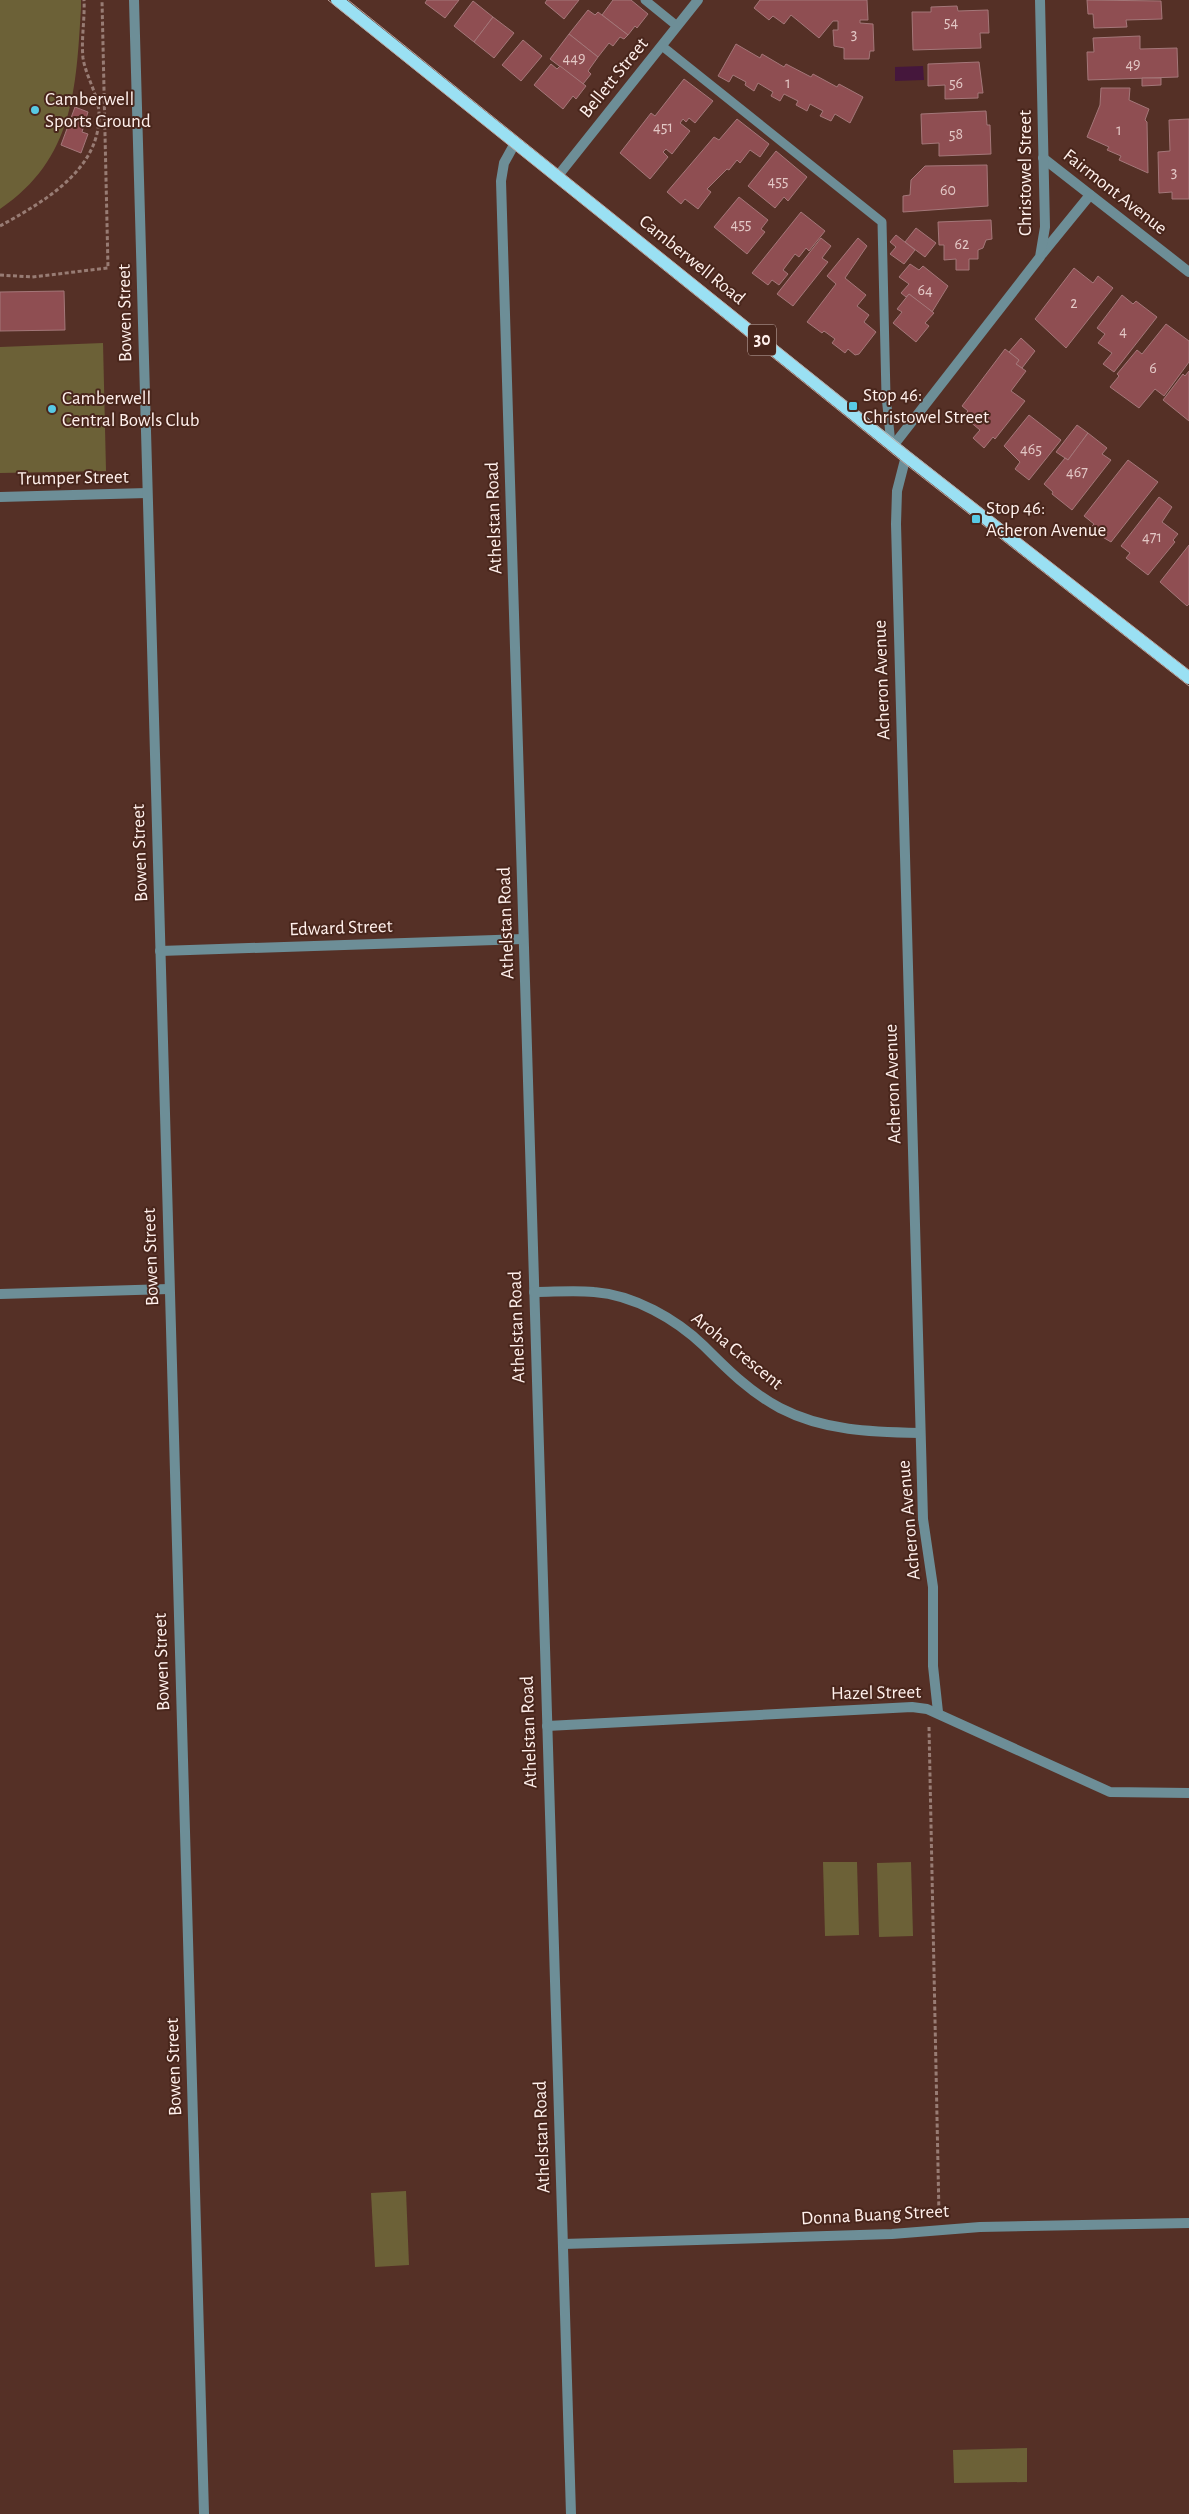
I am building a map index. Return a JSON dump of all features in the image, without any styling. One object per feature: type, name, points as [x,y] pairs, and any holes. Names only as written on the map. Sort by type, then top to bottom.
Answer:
[{"type":"main road","name":"Camberwell Road","points":[[336,0],[892,445],[1189,678]]},
{"type":"street","name":"Bowen Street","points":[[134,0],[204,2514]]},
{"type":"street","name":"Bellett Street","points":[[557,177],[698,0]]},
{"type":"street","name":"Christowel Street","points":[[892,445],[1040,256],[1045,236],[1040,0]]},
{"type":"street","name":"Athelstan Road","points":[[515,143],[504,163],[501,181],[572,2514]]},
{"type":"street","name":"Fairmont Avenue","points":[[1043,158],[1189,272]]},
{"type":"street","points":[[1040,256],[1090,195]]},
{"type":"street","name":"Acheron Avenue","points":[[906,456],[898,491],[896,524],[923,1519],[933,1587],[933,1666],[938,1712]]},
{"type":"street","name":"Trumper Street","points":[[0,497],[147,493]]},
{"type":"street","name":"Edward Street","points":[[160,951],[524,939]]},
{"type":"street","points":[[0,1294],[169,1289]]},
{"type":"street","name":"Aroha Crescent","points":[[534,1292],[596,1292],[632,1301],[669,1318],[687,1331],[739,1380],[781,1408],[810,1420],[846,1429],[870,1432],[920,1433]]},
{"type":"street","name":"Hazel Street","points":[[547,1726],[912,1707],[938,1712],[1095,1787],[1110,1792],[1189,1793]]},
{"type":"street","name":"Donna Buang Street","points":[[563,2244],[882,2234],[980,2227],[1189,2223]]},
{"type":"lane","points":[[645,0],[677,26]]},
{"type":"lane","points":[[662,46],[882,222],[886,396],[892,445]]},
{"type":"path","points":[[0,226],[63,186],[75,175],[93,143],[99,114],[97,101],[83,58],[84,0]]},
{"type":"path","points":[[0,275],[44,276],[108,268],[102,0]]},
{"type":"path","points":[[927,1709],[939,2230]]},
{"type":"shaded area","name":"Camberwell Sports Ground","points":[[0,0],[81,0],[81,8],[73,94],[57,145],[43,168],[25,189],[0,209]]},
{"type":"shaded area","points":[[923,66],[924,80],[895,81],[895,67]]},
{"type":"shaded area","name":"Camberwell Central Bowls Club","points":[[103,343],[106,471],[0,473],[0,347]]},
{"type":"shaded area","points":[[823,1862],[857,1862],[859,1935],[825,1936]]},
{"type":"shaded area","points":[[911,1862],[913,1936],[879,1937],[877,1863]]},
{"type":"shaded area","points":[[406,2191],[409,2265],[375,2267],[371,2193]]},
{"type":"shaded area","points":[[1027,2448],[1027,2482],[954,2483],[953,2450]]},
{"type":"building","points":[[427,0],[459,0],[445,18],[425,3]]},
{"type":"building","points":[[547,0],[579,0],[564,19],[545,3]]},
{"type":"building","points":[[613,0],[631,0],[648,14],[637,28],[635,26],[628,35],[602,15]]},
{"type":"building","points":[[760,0],[867,0],[868,20],[860,20],[860,23],[873,24],[874,51],[870,51],[869,59],[844,59],[844,48],[834,46],[833,30],[838,30],[838,21],[833,21],[819,38],[791,15],[784,24],[773,16],[769,20],[754,8]]},
{"type":"building","points":[[1087,0],[1161,1],[1162,19],[1126,20],[1127,27],[1094,28],[1093,14],[1088,14]]},
{"type":"building","points":[[473,1],[493,17],[474,42],[454,26]]},
{"type":"building","points":[[957,6],[958,11],[988,10],[989,33],[980,33],[981,48],[913,50],[912,12],[931,12],[931,7]]},
{"type":"building","points":[[588,10],[595,15],[598,12],[628,35],[624,39],[620,37],[613,46],[609,43],[598,57],[569,34]]},
{"type":"building","points":[[493,17],[514,33],[494,58],[474,42]]},
{"type":"building","points":[[569,34],[598,57],[588,71],[591,74],[583,84],[550,59]]},
{"type":"building","points":[[1140,36],[1140,49],[1177,48],[1178,77],[1088,80],[1087,52],[1094,52],[1093,38]]},
{"type":"building","points":[[523,40],[542,56],[521,81],[502,65]]},
{"type":"building","points":[[736,44],[760,58],[762,54],[784,67],[786,64],[811,77],[813,74],[837,87],[839,84],[863,97],[850,123],[835,114],[831,121],[820,116],[823,111],[810,104],[807,111],[796,105],[798,101],[784,94],[780,101],[771,96],[773,92],[758,83],[754,91],[745,85],[746,82],[733,75],[729,82],[718,76]]},
{"type":"building","points":[[979,62],[983,93],[978,93],[978,98],[945,99],[945,85],[928,86],[928,64]]},
{"type":"building","points":[[551,64],[557,69],[560,66],[586,86],[576,99],[573,96],[563,109],[534,85]]},
{"type":"building","points":[[1142,78],[1161,78],[1161,85],[1142,86]]},
{"type":"building","points":[[684,79],[713,101],[695,123],[689,118],[686,122],[683,119],[680,123],[690,131],[672,154],[666,149],[663,152],[668,157],[650,179],[620,153],[651,113],[655,116]]},
{"type":"building","points":[[1101,88],[1130,88],[1129,100],[1149,109],[1145,120],[1147,122],[1148,173],[1119,160],[1121,156],[1107,150],[1109,147],[1087,137],[1100,105]]},
{"type":"building","points":[[75,107],[88,112],[82,132],[88,134],[81,153],[61,145]]},
{"type":"building","points":[[986,111],[987,125],[990,125],[991,154],[939,156],[939,143],[922,144],[921,114]]},
{"type":"building","points":[[737,119],[769,144],[760,157],[750,150],[740,163],[737,160],[729,170],[727,169],[707,189],[711,192],[698,209],[685,199],[681,204],[667,192],[714,137],[719,140]]},
{"type":"building","points":[[1189,119],[1189,199],[1172,199],[1172,192],[1159,193],[1158,152],[1170,151],[1169,120]]},
{"type":"building","points":[[776,151],[807,177],[788,201],[784,197],[775,208],[748,186]]},
{"type":"building","points":[[987,165],[988,206],[903,212],[903,196],[910,195],[911,180],[925,166]]},
{"type":"building","points":[[739,197],[768,220],[761,229],[765,232],[747,254],[714,227]]},
{"type":"building","points":[[801,212],[825,231],[809,251],[806,248],[799,257],[795,254],[783,270],[788,274],[779,285],[772,280],[768,285],[752,273]]},
{"type":"building","points":[[991,220],[992,239],[986,240],[983,248],[978,250],[978,259],[969,259],[969,270],[956,270],[956,259],[944,260],[944,245],[939,245],[938,222]]},
{"type":"building","points":[[916,228],[936,243],[925,257],[905,242]]},
{"type":"building","points":[[896,235],[915,250],[904,264],[890,254],[896,247],[890,242]]},
{"type":"building","points":[[821,238],[831,246],[822,258],[828,262],[793,306],[777,294]]},
{"type":"building","points":[[858,238],[867,246],[845,278],[866,295],[857,306],[869,315],[864,322],[876,332],[859,354],[855,355],[848,349],[845,353],[832,343],[835,339],[824,331],[822,333],[807,322],[836,284],[827,276]]},
{"type":"building","points":[[910,264],[919,270],[923,266],[948,286],[932,312],[909,294],[906,297],[901,293],[909,284],[899,277]]},
{"type":"building","points":[[1074,268],[1093,283],[1098,276],[1113,288],[1066,348],[1035,319]]},
{"type":"building","points":[[64,291],[65,330],[0,331],[0,292]]},
{"type":"building","points":[[909,294],[934,313],[925,323],[929,326],[916,342],[893,323],[902,312],[897,309]]},
{"type":"building","points":[[1122,295],[1133,304],[1136,301],[1157,317],[1114,372],[1103,364],[1112,353],[1098,343],[1105,334],[1097,328]]},
{"type":"building","points":[[1166,324],[1189,341],[1189,362],[1164,396],[1155,389],[1139,408],[1110,387],[1119,376],[1117,374],[1137,350],[1142,354]]},
{"type":"building","points":[[1021,338],[1035,351],[1022,368],[1016,364],[1019,360],[1009,352]]},
{"type":"building","points":[[1005,349],[1019,360],[1016,364],[1026,371],[1011,391],[1025,401],[995,439],[993,437],[984,448],[973,438],[980,430],[963,416],[968,411],[962,406]]},
{"type":"building","points":[[1189,371],[1189,421],[1163,400],[1183,374],[1185,376]]},
{"type":"building","points":[[1029,415],[1061,440],[1029,480],[1015,469],[1020,462],[1004,446]]},
{"type":"building","points":[[1077,425],[1088,433],[1068,460],[1056,452]]},
{"type":"building","points":[[1088,433],[1107,448],[1102,454],[1111,460],[1072,510],[1052,494],[1053,492],[1044,484],[1065,458],[1068,460]]},
{"type":"building","points":[[1128,460],[1158,482],[1111,542],[1089,529],[1094,524],[1084,516]]},
{"type":"building","points":[[1159,497],[1172,507],[1162,522],[1178,534],[1173,540],[1175,542],[1148,575],[1126,558],[1130,553],[1121,546]]},
{"type":"building","points":[[1189,545],[1189,604],[1187,606],[1160,582]]},
{"type":"tram line","points":[[328,0],[904,463],[1189,686]]},
{"type":"tram line","points":[[348,0],[897,442],[1189,670]]},
{"type":"place","name":"Camberwell Sports Ground","points":[[35,110]]},
{"type":"place","name":"Stop 46: Christowel Street","points":[[853,406]]},
{"type":"place","name":"Camberwell Central Bowls Club","points":[[52,409]]},
{"type":"place","name":"Stop 46: Acheron Avenue","points":[[976,519]]}]
